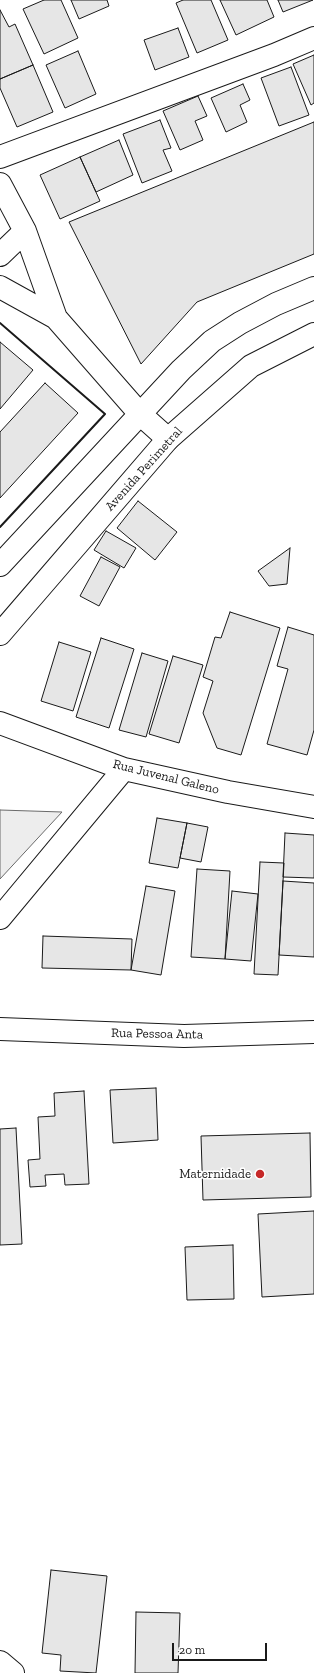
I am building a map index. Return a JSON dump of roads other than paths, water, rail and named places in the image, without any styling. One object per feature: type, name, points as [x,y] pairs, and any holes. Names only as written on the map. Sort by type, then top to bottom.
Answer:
[{"type":"street","points":[[0,157],[274,55],[314,38]]},
{"type":"street","points":[[0,184],[25,231],[56,318]]},
{"type":"street","points":[[0,255],[25,231]]},
{"type":"street","points":[[0,287],[56,318],[140,414],[168,439]]},
{"type":"street","points":[[0,565],[181,370],[212,342],[246,319],[276,304],[314,288]]},
{"type":"street","name":"Avenida Perimetral","points":[[0,634],[168,439],[251,366],[287,346],[314,334]]},
{"type":"street","points":[[287,346],[314,347]]},
{"type":"street","name":"Rua Juvenal Galeno","points":[[0,723],[124,769],[228,792],[314,807]]},
{"type":"street","points":[[0,918],[124,769]]},
{"type":"street","name":"Rua Pessoa Anta","points":[[0,1029],[184,1036],[314,1032]]},
{"type":"street","points":[[0,1662],[13,1673]]},
{"type":"place","name":"Maternidade","points":[[260,1174]]}]
